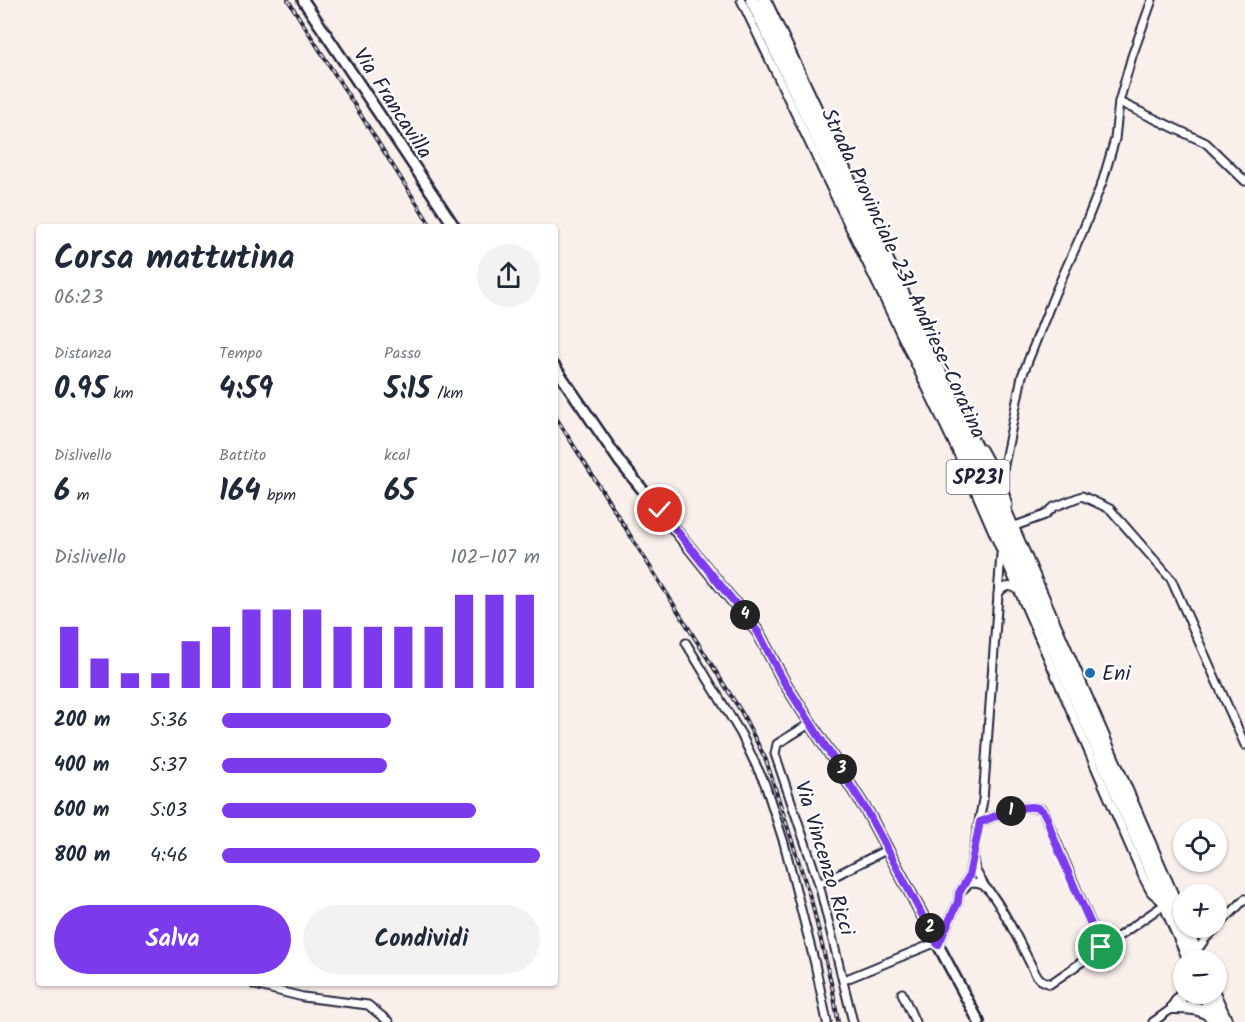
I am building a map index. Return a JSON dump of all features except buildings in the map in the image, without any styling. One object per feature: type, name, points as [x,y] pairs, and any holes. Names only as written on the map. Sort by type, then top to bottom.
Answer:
[{"type":"highway","name":"Strada Provinciale 231 Andriese-Coratina","points":[[752,0],[992,507],[1165,904],[1188,950]]},
{"type":"highway","name":"Strada Provinciale 231 Andriese-Coratina","points":[[764,0],[964,422],[1030,568],[1173,900]]},
{"type":"highway","points":[[1210,1004],[1219,1021]]},
{"type":"highway","points":[[1216,1004],[1219,1021]]},
{"type":"highway","points":[[1174,1007],[1198,1008],[1207,1011],[1219,1021]]},
{"type":"street","name":"Via Francavilla","points":[[303,0],[453,224]]},
{"type":"street","name":"SP231","points":[[741,0],[969,479],[1144,879],[1151,892],[1165,904]]},
{"type":"street","points":[[769,0],[980,445],[1001,480],[1030,568]]},
{"type":"street","points":[[1001,480],[1022,376],[1103,180],[1115,139],[1119,102],[1152,0]]},
{"type":"street","points":[[1119,102],[1206,143],[1245,181]]},
{"type":"street","points":[[558,371],[620,462],[758,632],[783,680],[849,780],[979,1022]]},
{"type":"street","points":[[1015,526],[1045,515],[1054,507],[1082,496],[1110,509],[1171,579],[1245,745]]},
{"type":"street","points":[[844,980],[938,944],[958,902],[959,893],[969,876],[980,822],[988,749],[996,596],[1001,552]]},
{"type":"street","points":[[996,596],[1001,588],[1007,586],[1013,586],[1019,591]]},
{"type":"street","points":[[686,643],[741,734],[765,783],[784,843],[815,964],[827,1022]]},
{"type":"street","name":"Via Vincenzo Ricci","points":[[811,723],[777,744],[775,748],[784,783],[819,884],[854,1022]]},
{"type":"street","points":[[980,822],[1026,807],[1043,810],[1101,947]]},
{"type":"street","points":[[819,884],[888,849]]},
{"type":"street","points":[[974,854],[976,871],[1003,912],[1041,980],[1050,984],[1165,904]]},
{"type":"street","points":[[959,893],[970,883],[985,886]]},
{"type":"street","points":[[1197,950],[1205,939],[1245,899]]},
{"type":"street","points":[[258,986],[279,992],[368,1005],[389,1022]]},
{"type":"street","points":[[902,993],[915,1022]]},
{"type":"street","points":[[1154,1022],[1174,1007]]},
{"type":"railway","points":[[288,0],[430,224]]},
{"type":"railway","points":[[558,421],[742,713],[766,760],[812,903],[838,1022]]},
{"type":"place","name":"Eni","points":[[1090,673]]},
{"type":"route","points":[[660,510],[758,632],[783,680],[868,813],[938,945],[958,902],[959,893],[969,876],[980,822],[1026,807],[1036,807],[1043,810],[1061,858],[1101,947]]}]
